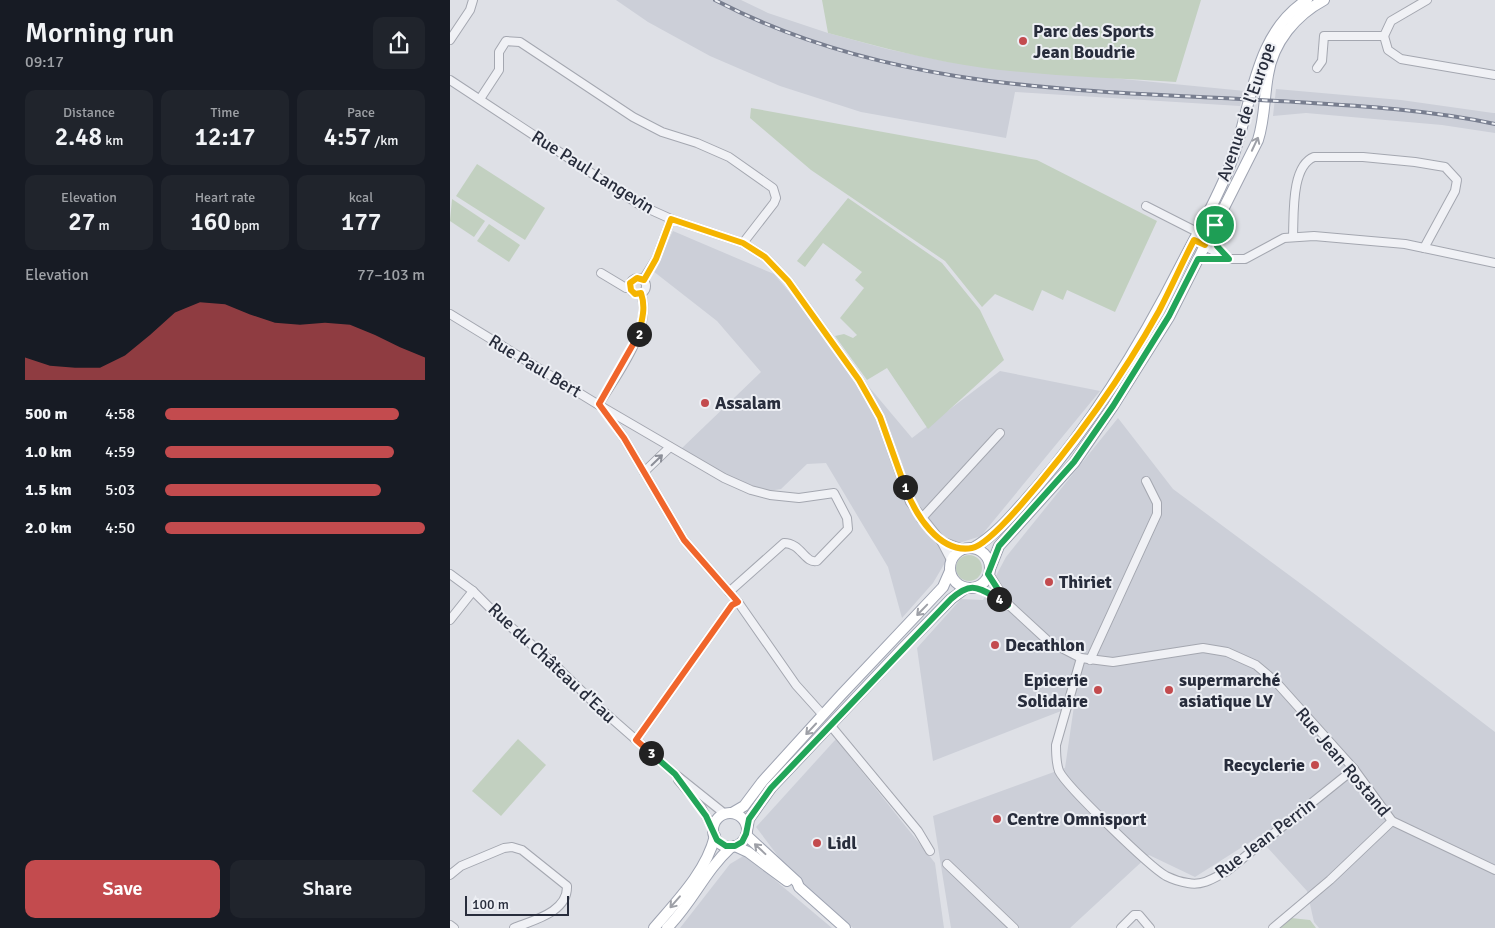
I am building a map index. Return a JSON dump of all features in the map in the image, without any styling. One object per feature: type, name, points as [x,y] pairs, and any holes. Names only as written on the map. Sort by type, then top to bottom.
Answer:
[{"type":"main road","name":"Avenue de l'Europe","points":[[989,572],[999,546],[1074,462],[1113,406],[1169,316],[1262,130],[1268,76],[1274,52],[1287,31],[1301,15],[1324,0]]},
{"type":"main road","name":"Avenue de l'Europe","points":[[968,549],[1004,524],[1069,448],[1110,390],[1144,336],[1196,236],[1232,161],[1266,48],[1279,25],[1302,2]]},
{"type":"main road","points":[[654,928],[696,876],[710,851],[718,818],[744,806],[762,782],[943,587],[950,571],[951,560],[968,549],[983,553],[989,572],[972,587],[951,599],[771,788],[749,819],[742,842],[733,846],[710,867],[689,903],[667,928]]},
{"type":"main road","points":[[950,571],[955,582],[972,587]]},
{"type":"main road","points":[[729,814],[741,818],[746,833],[797,882],[799,887]]},
{"type":"main road","points":[[714,832],[721,844],[733,846],[799,887],[845,928]]},
{"type":"street","points":[[450,40],[470,10],[473,0]]},
{"type":"street","points":[[1427,0],[1391,21],[1384,36],[1388,50],[1401,59],[1495,75]]},
{"type":"street","points":[[1317,68],[1322,61],[1324,36],[1384,36]]},
{"type":"street","points":[[480,99],[499,70],[501,46],[506,41],[520,42],[633,117],[662,132],[697,143],[729,157],[773,188],[776,198],[774,202],[743,243]]},
{"type":"street","name":"Rue Paul Langevin","points":[[450,80],[640,205],[671,219],[743,243],[765,257],[788,281],[859,380],[880,417],[910,502],[941,541],[951,560]]},
{"type":"street","points":[[1294,236],[1294,200],[1301,170],[1307,160],[1314,157],[1383,158],[1445,167],[1456,180],[1455,192],[1424,248]]},
{"type":"street","points":[[1146,206],[1207,242],[1229,259]]},
{"type":"street","points":[[601,273],[630,288],[635,294],[641,293],[646,288],[644,280],[656,259],[671,219]]},
{"type":"street","points":[[1215,225],[1217,246],[1229,259]]},
{"type":"street","points":[[1198,259],[1245,259],[1284,238],[1294,236],[1376,240],[1495,263]]},
{"type":"street","points":[[630,288],[634,279],[644,280]]},
{"type":"street","points":[[641,293],[645,308],[639,336],[601,406],[724,478],[760,493],[799,498],[834,493],[849,524],[847,532],[817,561],[809,560],[793,544],[784,543],[729,592]]},
{"type":"street","name":"Rue Paul Bert","points":[[450,314],[601,406],[624,438],[684,540],[738,602],[796,685],[823,715]]},
{"type":"street","points":[[624,438],[626,431],[634,425]]},
{"type":"street","points":[[922,519],[1000,433]]},
{"type":"street","points":[[644,472],[670,447]]},
{"type":"street","points":[[1090,660],[1157,514],[1157,503],[1146,481]]},
{"type":"street","name":"Rue Paul Langevin","points":[[941,541],[968,549]]},
{"type":"street","name":"Rue Jean Rostand","points":[[989,572],[1008,605]]},
{"type":"street","name":"Rue du Château d'Eau","points":[[450,574],[473,591],[499,617],[550,660],[675,774],[729,814]]},
{"type":"street","name":"Rue Jean Rostand","points":[[972,587],[1008,605],[1048,641],[1081,658],[1112,662],[1203,648],[1240,657],[1256,665],[1276,682],[1354,769],[1392,821],[1495,870]]},
{"type":"street","points":[[450,620],[473,591]]},
{"type":"street","points":[[636,740],[732,605],[738,602]]},
{"type":"street","name":"Rue Jean Perrin","points":[[1081,658],[1056,745],[1059,771],[1070,786],[1165,876],[1197,884],[1208,882],[1227,871],[1354,769]]},
{"type":"street","points":[[831,726],[918,830],[930,851]]},
{"type":"street","name":"Rue du Château d'Eau","points":[[675,774],[700,807],[714,832]]},
{"type":"street","points":[[1273,928],[1330,880],[1392,821]]},
{"type":"street","points":[[450,875],[461,866],[504,848],[512,847],[522,850],[567,886],[567,896],[550,914],[514,928]]},
{"type":"street","points":[[947,864],[1014,928]]},
{"type":"street","points":[[1121,928],[1134,916],[1138,915],[1150,928]]},
{"type":"street","points":[[450,924],[454,928]]},
{"type":"shaded area","points":[[616,0],[741,0],[768,13],[828,33],[887,49],[949,62],[1245,91],[1240,106],[1015,92],[1006,138],[861,112],[780,86],[710,56],[648,22]]},
{"type":"shaded area","points":[[1276,89],[1401,100],[1495,113],[1495,133],[1442,125],[1306,113],[1273,116]]},
{"type":"shaded area","points":[[673,231],[774,274],[912,438],[1000,371],[1100,391],[981,536],[956,544],[933,583],[902,618],[888,567],[826,463],[807,464],[781,489],[769,491],[728,477],[681,449],[761,372],[717,321],[653,271]]},
{"type":"shaded area","points":[[1118,418],[1173,489],[1316,595],[1495,732],[1495,928],[1319,928],[1314,922],[1307,891],[1258,837],[1195,877],[1149,855],[1070,928],[951,928],[933,816],[1065,768],[1074,706],[933,761],[917,648],[961,599],[983,600],[1006,557]]},
{"type":"shaded area","points":[[836,739],[935,863],[944,928],[853,928],[790,872],[756,827]]},
{"type":"shaded area","points":[[745,855],[832,928],[680,928],[730,864]]},
{"type":"green space","name":"Parc des Sports Jean Boudrie","points":[[822,0],[1201,0],[1176,82],[1062,75],[975,67],[902,52],[828,33]]},
{"type":"green space","points":[[751,108],[1037,160],[1157,221],[1115,312],[1067,290],[1063,300],[1042,290],[1033,311],[995,294],[982,307],[945,261],[811,170],[750,118]]},
{"type":"green space","points":[[477,164],[545,208],[525,240],[456,196]]},
{"type":"green space","points":[[848,198],[942,263],[980,310],[1004,360],[928,429],[887,368],[867,380],[835,336],[844,334],[853,338],[857,335],[840,318],[864,288],[855,280],[862,272],[823,243],[805,267],[797,261]]},
{"type":"green space","points":[[452,199],[485,221],[474,237],[450,221]]},
{"type":"green space","points":[[489,224],[520,245],[509,262],[477,241]]},
{"type":"green space","points":[[969,555],[978,559],[982,568],[978,577],[969,581],[960,577],[956,568],[960,559]]},
{"type":"green space","points":[[518,739],[546,765],[501,816],[472,791]]},
{"type":"green space","points":[[1291,918],[1310,920],[1316,928],[1279,928]]},
{"type":"railway","points":[[715,0],[784,31],[855,54],[926,71],[999,82],[1073,90],[1396,109],[1446,115],[1495,124]]},
{"type":"place","name":"Parc des Sports Jean Boudrie","points":[[1023,41]]},
{"type":"place","name":"Assalam","points":[[705,403]]},
{"type":"place","name":"Thiriet","points":[[1049,582]]},
{"type":"place","name":"Decathlon","points":[[995,645]]},
{"type":"place","name":"Epicerie Solidaire","points":[[1098,690]]},
{"type":"place","name":"supermarché asiatique LY","points":[[1169,690]]},
{"type":"place","name":"Recyclerie","points":[[1315,765]]},
{"type":"place","name":"Centre Omnisport","points":[[997,819]]},
{"type":"place","name":"Lidl","points":[[817,843]]},
{"type":"route","points":[[671,219],[743,243],[765,257],[788,281],[859,380],[880,417],[910,502],[941,541],[963,549],[973,548],[978,545],[1004,524],[1064,456],[1110,390],[1144,336],[1194,240],[1205,245],[1215,225],[1217,246],[1229,259],[1198,259],[1169,316],[1113,406],[1074,462],[999,546],[993,556],[988,574],[1008,605],[977,587],[966,588],[960,591],[903,648],[771,788],[749,819],[742,842],[731,847],[721,844],[714,836],[713,829],[706,816],[675,774],[636,740],[732,605],[738,602],[684,540],[624,438],[599,404],[639,336],[645,308],[644,301],[641,293],[635,294],[631,290],[630,283],[637,278],[644,280],[656,259],[671,219]]}]
